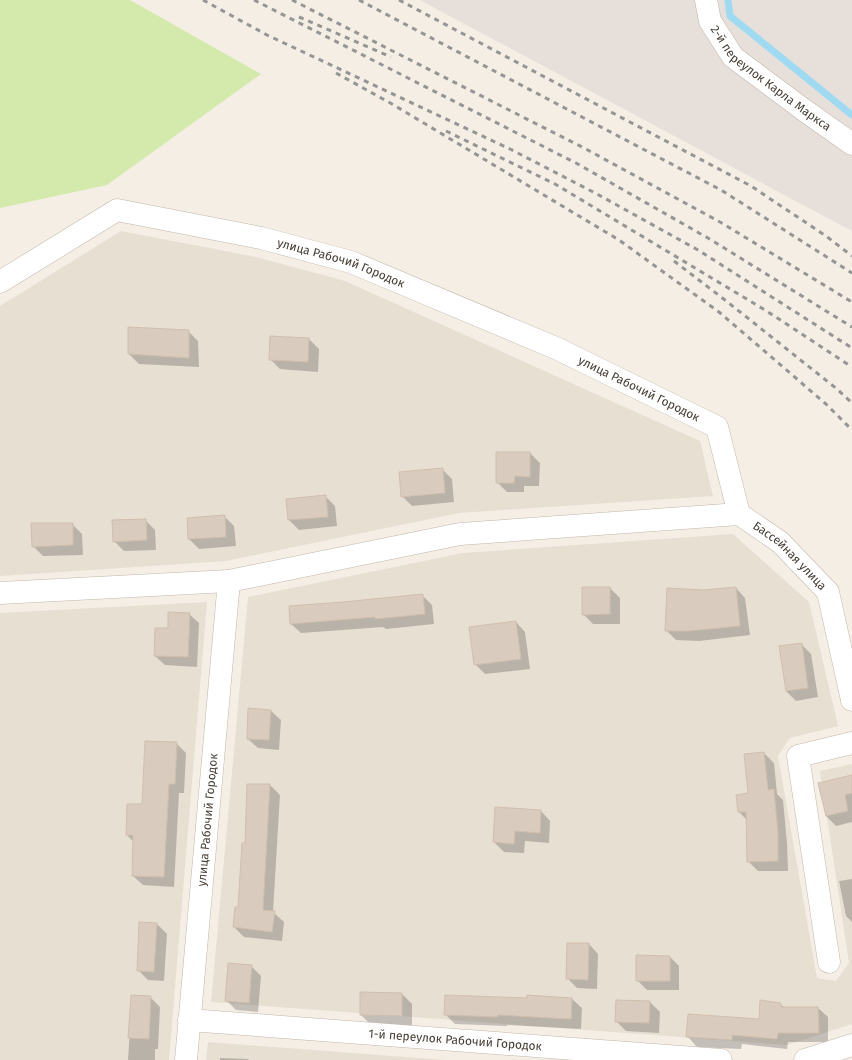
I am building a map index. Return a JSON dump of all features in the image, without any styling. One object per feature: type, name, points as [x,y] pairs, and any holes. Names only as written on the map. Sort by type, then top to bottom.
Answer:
[{"type":"street","name":"2-й переулок Карла Маркса","points":[[706,0],[710,21],[733,57],[852,144]]},
{"type":"street","name":"улица Рабочий Городок","points":[[0,282],[117,210],[261,238],[351,262],[558,349],[717,427],[739,514]]},
{"type":"street","points":[[0,593],[229,581],[460,534],[739,514]]},
{"type":"street","name":"Бассейная улица","points":[[739,514],[780,542],[828,592],[852,700]]},
{"type":"street","name":"улица Рабочий Городок","points":[[186,1060],[229,581]]},
{"type":"street","points":[[829,962],[798,756],[852,743]]},
{"type":"street","name":"1-й переулок Рабочий Городок","points":[[189,1020],[721,1060]]},
{"type":"street","points":[[805,1060],[852,1045]]},
{"type":"shaded area","points":[[420,0],[852,0],[852,231]]},
{"type":"shaded area","points":[[121,231],[256,257],[345,281],[700,441],[713,496],[459,513],[226,561],[0,576],[0,306]]},
{"type":"shaded area","points":[[733,534],[809,602],[838,726],[790,738],[778,756],[817,978],[836,981],[849,963],[820,771],[852,764],[852,1024],[787,1045],[211,1002],[248,597],[463,553]]},
{"type":"shaded area","points":[[207,602],[169,1060],[0,1060],[0,613]]},
{"type":"shaded area","points":[[208,1042],[446,1060],[206,1060]]},
{"type":"green space","points":[[0,0],[130,0],[261,74],[107,185],[0,208]]},
{"type":"building","points":[[128,327],[189,330],[189,358],[128,354]]},
{"type":"building","points":[[270,336],[309,338],[308,362],[269,360]]},
{"type":"building","points":[[496,452],[530,452],[530,477],[515,476],[514,483],[496,483]]},
{"type":"building","points":[[443,468],[445,493],[401,497],[399,472]]},
{"type":"building","points":[[326,495],[328,517],[288,520],[286,499]]},
{"type":"building","points":[[225,515],[226,537],[188,539],[187,518]]},
{"type":"building","points":[[146,519],[147,540],[113,542],[112,520]]},
{"type":"building","points":[[31,523],[73,523],[73,545],[32,547]]},
{"type":"building","points":[[582,587],[610,587],[610,614],[582,615]]},
{"type":"building","points":[[736,587],[740,626],[688,631],[665,631],[667,588],[704,590]]},
{"type":"building","points":[[423,594],[425,614],[375,619],[375,617],[290,624],[289,606]]},
{"type":"building","points":[[168,612],[190,613],[188,657],[154,656],[155,628],[168,628]]},
{"type":"building","points":[[516,621],[521,659],[474,665],[469,627]]},
{"type":"building","points":[[802,643],[808,688],[786,691],[779,646]]},
{"type":"building","points":[[248,708],[271,710],[269,740],[247,739]]},
{"type":"building","points":[[145,741],[177,742],[175,784],[169,784],[164,877],[132,876],[133,835],[126,835],[127,804],[142,804]]},
{"type":"building","points":[[764,752],[768,790],[774,789],[778,833],[778,861],[747,862],[746,812],[738,812],[736,795],[748,793],[744,754]]},
{"type":"building","points":[[852,775],[852,793],[845,795],[848,811],[826,816],[818,783]]},
{"type":"building","points":[[247,784],[270,784],[263,910],[275,911],[272,932],[233,927],[235,907],[238,907],[242,843],[245,843]]},
{"type":"building","points":[[495,807],[541,810],[540,833],[515,831],[514,844],[493,842]]},
{"type":"building","points":[[139,922],[157,923],[154,972],[137,971]]},
{"type":"building","points":[[567,943],[589,943],[588,980],[566,979]]},
{"type":"building","points":[[636,955],[670,956],[670,981],[636,981]]},
{"type":"building","points":[[228,963],[252,965],[249,1003],[225,1001]]},
{"type":"building","points":[[360,992],[402,993],[402,1016],[360,1015]]},
{"type":"building","points":[[131,995],[151,996],[149,1039],[128,1038]]},
{"type":"building","points":[[445,995],[527,998],[527,995],[572,998],[571,1019],[498,1015],[497,1017],[444,1015]]},
{"type":"building","points":[[616,1000],[650,1001],[649,1023],[615,1022]]},
{"type":"building","points":[[760,1000],[781,1003],[781,1007],[818,1007],[819,1033],[778,1033],[777,1039],[732,1035],[732,1040],[686,1037],[688,1014],[759,1019]]},
{"type":"waterway","points":[[728,0],[730,16],[852,115]]},
{"type":"railway","points":[[203,0],[267,35],[510,149],[597,194],[698,250],[852,348]]},
{"type":"railway","points":[[254,0],[576,163],[708,238],[852,327]]},
{"type":"railway","points":[[292,0],[584,148],[720,222],[852,302]]},
{"type":"railway","points":[[359,0],[721,190],[852,273]]},
{"type":"railway","points":[[399,0],[751,186],[826,236],[852,256]]},
{"type":"railway","points":[[299,17],[391,57]]},
{"type":"railway","points":[[336,73],[392,104],[619,240],[719,312],[826,404],[852,430]]},
{"type":"railway","points":[[446,131],[555,184],[765,310],[852,367]]},
{"type":"railway","points":[[674,261],[837,389],[852,403]]}]
